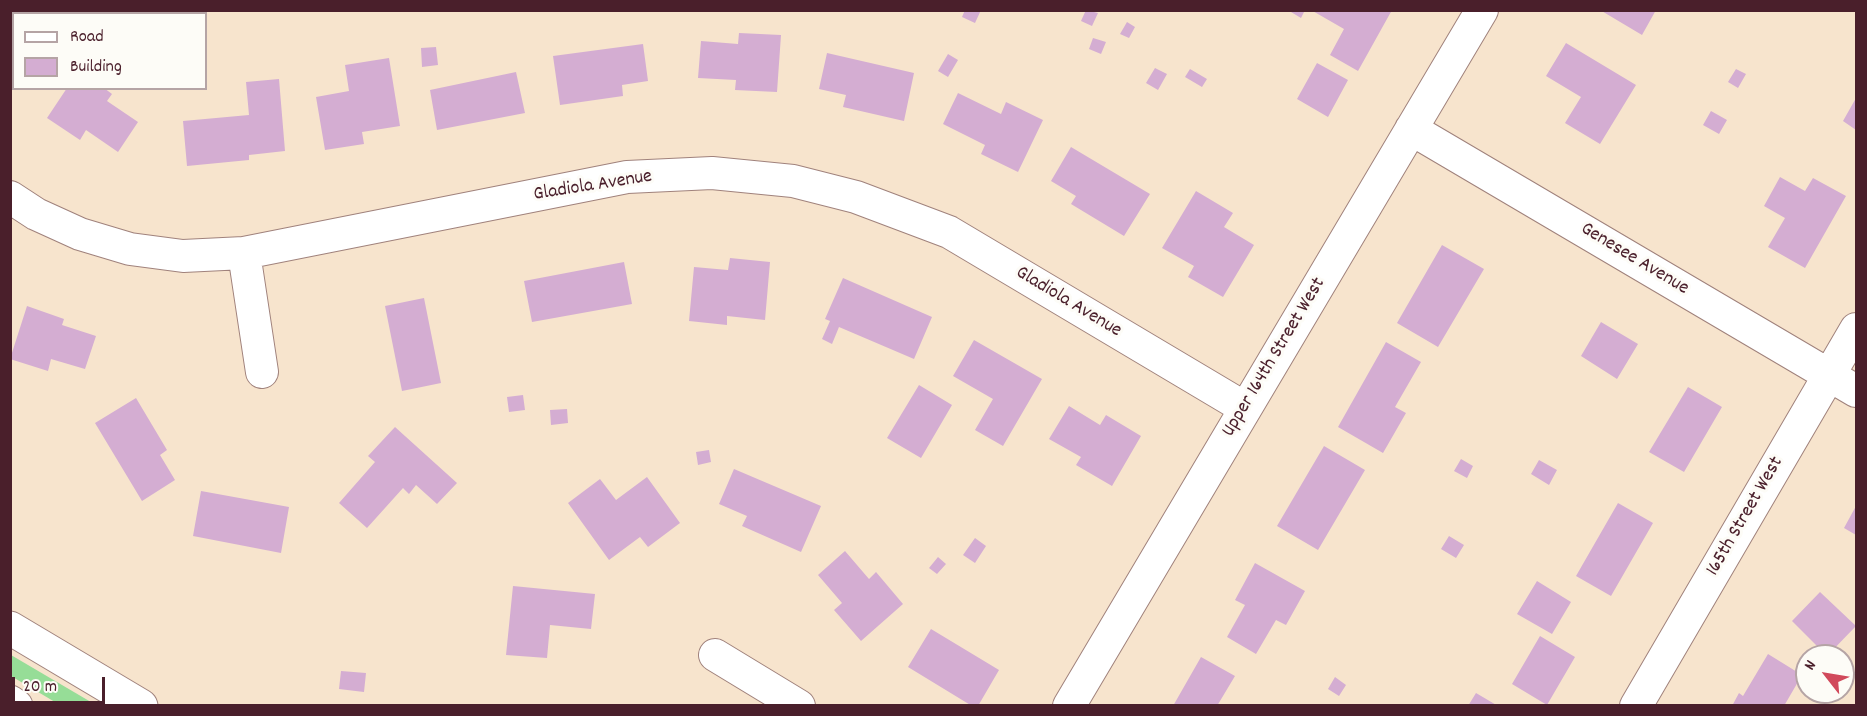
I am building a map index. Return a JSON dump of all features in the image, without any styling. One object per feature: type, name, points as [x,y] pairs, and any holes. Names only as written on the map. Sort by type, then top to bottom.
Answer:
[{"type":"main road","points":[[10,628],[141,705]]},
{"type":"main road","points":[[10,702],[16,705]]},
{"type":"street","name":"Upper 164th Street West","points":[[1069,705],[1482,10]]},
{"type":"street","name":"Genesee Avenue","points":[[1411,129],[1857,391]]},
{"type":"street","name":"Gladiola Avenue","points":[[10,197],[36,214],[80,234],[130,249],[183,256],[244,253],[627,177],[712,173],[793,181],[856,197],[949,232],[1245,408]]},
{"type":"street","points":[[244,253],[262,372]]},
{"type":"street","name":"165th Street West","points":[[1636,705],[1857,329]]},
{"type":"street","points":[[715,655],[799,705]]},
{"type":"green space","points":[[11,655],[96,705],[60,705],[11,676]]},
{"type":"building","points":[[10,10],[53,10],[54,12],[12,12],[12,26],[10,26]]},
{"type":"building","points":[[965,10],[981,10],[975,23],[962,17]]},
{"type":"building","points":[[1086,10],[1098,13],[1092,26],[1081,21]]},
{"type":"building","points":[[1292,10],[1305,10],[1301,18],[1291,12]]},
{"type":"building","points":[[1311,10],[1392,10],[1358,71],[1330,55],[1344,29]]},
{"type":"building","points":[[1600,10],[1656,10],[1642,35]]},
{"type":"building","points":[[1127,22],[1135,27],[1129,38],[1120,34]]},
{"type":"building","points":[[739,33],[781,35],[777,92],[735,90],[736,80],[698,78],[701,41],[738,44]]},
{"type":"building","points":[[1093,38],[1106,42],[1101,54],[1089,49]]},
{"type":"building","points":[[1566,43],[1636,85],[1600,144],[1565,123],[1581,97],[1546,76]]},
{"type":"building","points":[[643,44],[648,81],[622,85],[623,96],[560,105],[553,56]]},
{"type":"building","points":[[436,47],[438,65],[422,67],[421,48]]},
{"type":"building","points":[[827,53],[914,73],[904,121],[843,107],[846,95],[819,89]]},
{"type":"building","points":[[948,54],[958,60],[948,77],[938,71]]},
{"type":"building","points":[[389,58],[400,126],[362,132],[364,144],[325,150],[316,97],[349,91],[345,65]]},
{"type":"building","points":[[1317,63],[1348,80],[1328,117],[1297,99]]},
{"type":"building","points":[[1155,68],[1167,74],[1158,90],[1146,83]]},
{"type":"building","points":[[1190,69],[1207,79],[1202,87],[1185,77]]},
{"type":"building","points":[[1736,69],[1746,74],[1738,88],[1728,82]]},
{"type":"building","points":[[516,72],[525,113],[437,130],[430,90]]},
{"type":"building","points":[[279,79],[285,151],[249,155],[249,160],[187,166],[183,121],[249,115],[246,82]]},
{"type":"building","points":[[66,90],[107,90],[112,94],[107,101],[138,122],[118,152],[86,130],[80,140],[47,118]]},
{"type":"building","points":[[958,93],[1001,114],[1006,102],[1043,120],[1018,172],[981,154],[985,145],[943,124]]},
{"type":"building","points":[[1856,98],[1856,130],[1843,121]]},
{"type":"building","points":[[1711,111],[1727,120],[1719,134],[1703,125]]},
{"type":"building","points":[[1071,147],[1150,194],[1124,236],[1071,204],[1076,196],[1051,181]]},
{"type":"building","points":[[1780,177],[1805,191],[1813,178],[1846,196],[1805,268],[1768,247],[1785,218],[1764,206]]},
{"type":"building","points":[[1196,191],[1233,213],[1224,227],[1254,245],[1223,297],[1188,277],[1194,266],[1162,248]]},
{"type":"building","points":[[1442,245],[1484,269],[1438,347],[1397,323]]},
{"type":"building","points":[[730,258],[770,262],[765,320],[727,316],[727,325],[689,321],[694,267],[728,270]]},
{"type":"building","points":[[624,262],[632,304],[532,322],[524,281]]},
{"type":"building","points":[[843,278],[932,317],[914,359],[839,327],[832,344],[822,339],[830,321],[825,319]]},
{"type":"building","points":[[424,298],[441,383],[402,391],[385,306]]},
{"type":"building","points":[[27,306],[64,319],[62,325],[96,336],[85,369],[51,359],[48,371],[10,359]]},
{"type":"building","points":[[1601,322],[1638,344],[1617,379],[1581,356]]},
{"type":"building","points":[[974,340],[1042,379],[1003,446],[975,430],[993,399],[953,376]]},
{"type":"building","points":[[1386,342],[1421,362],[1395,407],[1406,413],[1383,453],[1338,427]]},
{"type":"building","points":[[919,385],[952,405],[921,458],[887,438]]},
{"type":"building","points":[[1688,387],[1722,407],[1684,472],[1649,452]]},
{"type":"building","points":[[523,395],[525,410],[509,412],[507,397]]},
{"type":"building","points":[[136,398],[167,450],[160,455],[175,480],[142,501],[95,423]]},
{"type":"building","points":[[1069,406],[1100,425],[1106,415],[1141,436],[1112,486],[1076,465],[1081,457],[1049,439]]},
{"type":"building","points":[[567,409],[568,423],[551,425],[550,410]]},
{"type":"building","points":[[395,427],[457,483],[437,504],[416,485],[409,494],[403,488],[367,528],[339,503],[375,462],[368,456]]},
{"type":"building","points":[[1324,446],[1365,470],[1318,550],[1277,526]]},
{"type":"building","points":[[709,450],[711,462],[698,465],[696,452]]},
{"type":"building","points":[[1461,459],[1473,466],[1467,478],[1454,471]]},
{"type":"building","points":[[1539,460],[1557,470],[1549,485],[1531,474]]},
{"type":"building","points":[[734,469],[821,506],[801,552],[742,526],[747,516],[719,504]]},
{"type":"building","points":[[647,477],[680,523],[648,547],[640,537],[609,560],[568,503],[600,479],[616,500]]},
{"type":"building","points":[[201,491],[289,507],[281,553],[193,536]]},
{"type":"building","points":[[1618,503],[1653,523],[1611,596],[1576,576]]},
{"type":"building","points":[[1856,506],[1856,535],[1844,528]]},
{"type":"building","points":[[1449,536],[1464,545],[1456,558],[1441,549]]},
{"type":"building","points":[[975,538],[986,546],[975,563],[963,555]]},
{"type":"building","points":[[845,551],[869,579],[876,572],[903,604],[861,641],[834,610],[842,603],[818,575]]},
{"type":"building","points":[[938,557],[946,564],[937,574],[929,568]]},
{"type":"building","points":[[1255,563],[1305,591],[1286,625],[1276,620],[1256,654],[1227,637],[1245,605],[1235,600]]},
{"type":"building","points":[[1537,581],[1571,602],[1552,634],[1517,614]]},
{"type":"building","points":[[513,586],[595,594],[591,629],[550,625],[547,658],[506,655]]},
{"type":"building","points":[[1820,592],[1856,626],[1839,644],[1815,644],[1792,621]]},
{"type":"building","points":[[931,629],[999,670],[978,706],[972,706],[908,667]]},
{"type":"building","points":[[1540,636],[1575,657],[1547,705],[1512,684]]},
{"type":"building","points":[[1768,654],[1795,671],[1795,687],[1784,706],[1732,706],[1739,693],[1743,696]]},
{"type":"building","points":[[1201,657],[1235,676],[1217,706],[1173,706]]},
{"type":"building","points":[[341,671],[366,673],[364,692],[339,689]]},
{"type":"building","points":[[1335,677],[1346,685],[1339,696],[1328,689]]},
{"type":"building","points":[[1476,693],[1498,706],[1468,706]]}]
